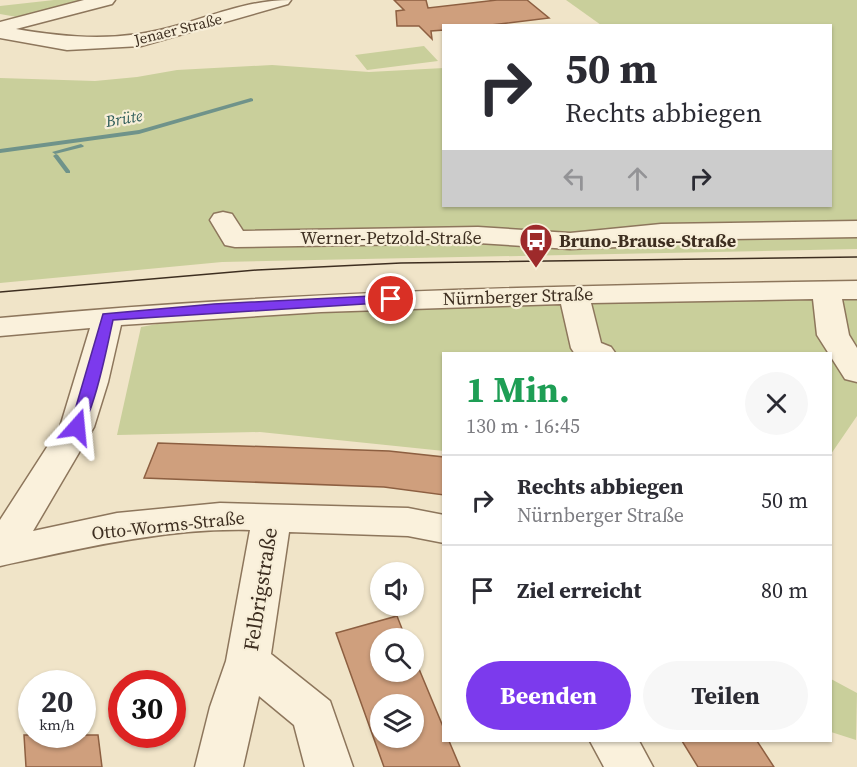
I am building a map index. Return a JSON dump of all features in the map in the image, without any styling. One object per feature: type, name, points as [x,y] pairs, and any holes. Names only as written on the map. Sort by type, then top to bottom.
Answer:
[{"type":"street","name":"Jenaer Straße","points":[[4,25],[106,0]]},
{"type":"street","name":"Jenaer Straße","points":[[4,25],[68,44],[141,39],[282,0]]},
{"type":"street","name":"Werner-Petzold-Straße","points":[[223,220],[235,239],[478,235],[509,240],[592,239],[633,238],[661,232],[857,229]]},
{"type":"street","name":"Nürnberger Straße","points":[[0,327],[327,302],[574,294],[857,290]]},
{"type":"street","points":[[826,291],[833,335],[857,372]]},
{"type":"street","points":[[574,294],[587,348],[596,352]]},
{"type":"street","points":[[0,552],[77,427],[92,381],[108,317]]},
{"type":"street","name":"Otto-Worms-Straße","points":[[0,552],[117,527],[220,516],[408,522],[442,529]]},
{"type":"street","name":"Felbrigstraße","points":[[219,767],[233,707],[248,661],[272,517]]},
{"type":"street","name":"Felbrigstraße","points":[[248,661],[314,715],[329,767]]},
{"type":"street","points":[[615,742],[629,767]]},
{"type":"green space","points":[[54,0],[91,0],[17,17],[0,14],[0,6]]},
{"type":"green space","points":[[566,0],[857,0],[857,249],[222,262],[0,283],[0,78],[95,81],[177,70],[272,65],[369,72],[442,68],[442,207],[832,207],[832,24],[600,24]]},
{"type":"green space","points":[[424,46],[438,61],[367,70],[355,55]]},
{"type":"green space","points":[[857,297],[857,416],[832,453],[832,352],[442,352],[442,451],[260,432],[117,435],[141,327],[179,320],[535,303]]},
{"type":"green space","points":[[832,680],[857,693],[856,740],[832,732]]},
{"type":"building","points":[[394,0],[426,0],[428,8],[497,0],[527,0],[549,18],[499,24],[442,24],[442,30],[431,31],[432,39],[419,26],[397,26],[396,11],[404,10]]},
{"type":"building","points":[[158,443],[389,451],[442,457],[442,495],[384,487],[144,478]]},
{"type":"building","points":[[397,616],[402,628],[370,628],[370,682],[424,681],[442,724],[442,742],[449,742],[460,767],[384,767],[377,748],[424,748],[424,694],[370,694],[370,728],[336,633]]},
{"type":"building","points":[[96,735],[98,735],[102,767],[26,767],[25,748],[96,748]]},
{"type":"building","points":[[683,742],[758,742],[774,767],[698,767]]},
{"type":"waterway","name":"Brüte","points":[[0,151],[139,132],[251,100]]},
{"type":"waterway","points":[[55,152],[81,146]]},
{"type":"waterway","points":[[56,156],[68,172]]},
{"type":"tram line","points":[[0,292],[257,270],[401,263],[857,257]]},
{"type":"place","name":"Bruno-Brause-Straße","points":[[536,269]]},
{"type":"route","points":[[77,427],[92,381],[108,317],[214,308],[391,299]]}]
